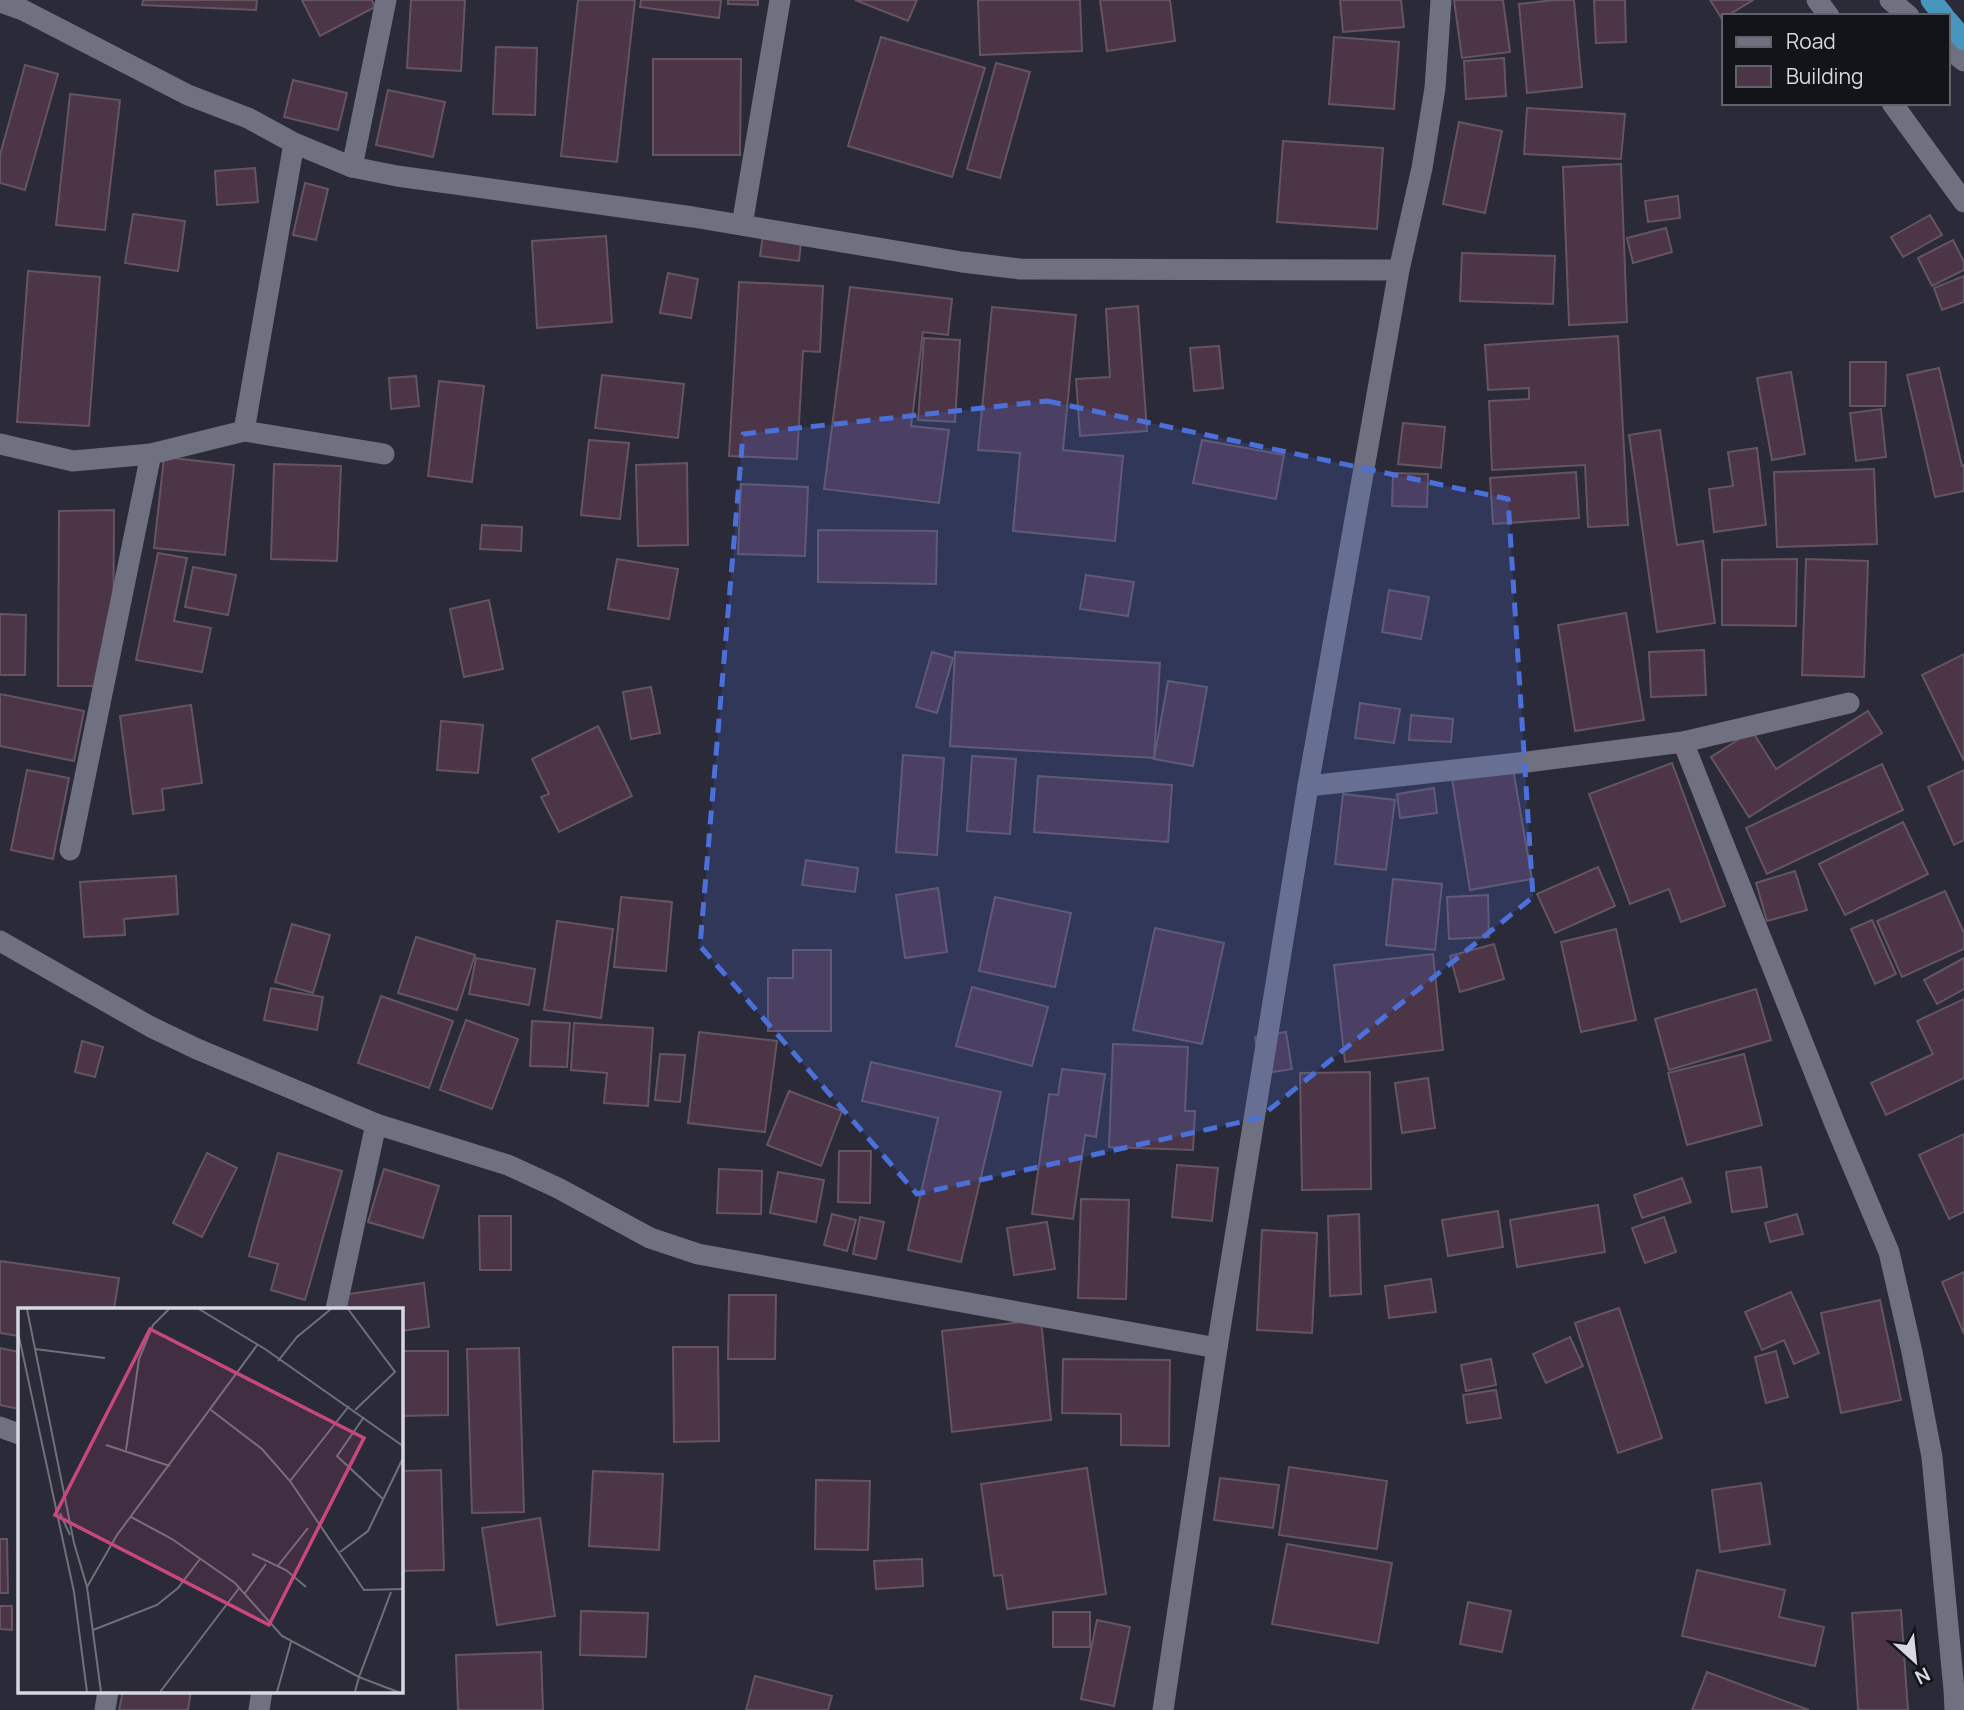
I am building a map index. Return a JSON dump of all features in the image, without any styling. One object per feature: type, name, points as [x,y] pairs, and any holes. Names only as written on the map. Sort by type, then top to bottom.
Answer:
[{"type":"highway","points":[[1931,0],[1942,14]]},
{"type":"highway","points":[[1950,23],[1964,40]]},
{"type":"street","points":[[352,167],[386,0]]},
{"type":"street","points":[[742,225],[780,0]]},
{"type":"street","points":[[1163,1710],[1217,1348],[1308,786],[1399,270],[1422,168],[1435,88],[1441,0]]},
{"type":"street","points":[[1889,0],[1906,14]]},
{"type":"street","points":[[0,2],[23,10],[188,95],[248,118],[294,143],[352,167],[397,176],[742,225],[962,262],[1020,269],[1399,270]]},
{"type":"street","points":[[1950,50],[1964,61]]},
{"type":"street","points":[[1893,105],[1964,202]]},
{"type":"street","points":[[244,432],[294,143]]},
{"type":"street","points":[[0,444],[73,461],[152,454],[244,432],[384,454]]},
{"type":"street","points":[[70,850],[152,454]]},
{"type":"street","points":[[1308,786],[1684,742],[1849,703]]},
{"type":"street","points":[[1684,742],[1835,1124],[1889,1252],[1932,1457],[1955,1710]]},
{"type":"street","points":[[0,941],[151,1027],[197,1049],[376,1124],[508,1165],[558,1188],[650,1238],[698,1254],[1217,1348]]},
{"type":"street","points":[[336,1308],[376,1124]]},
{"type":"street","points":[[0,1427],[18,1434]]},
{"type":"street","points":[[105,1710],[107,1692]]},
{"type":"street","points":[[259,1710],[262,1692]]},
{"type":"highlighted area","points":[[1047,401],[1508,499],[1533,897],[1259,1118],[917,1194],[700,946],[743,434]]},
{"type":"building","points":[[143,0],[257,0],[256,10],[142,5]]},
{"type":"building","points":[[302,0],[372,0],[375,7],[320,36]]},
{"type":"building","points":[[411,0],[465,0],[461,71],[407,68]]},
{"type":"building","points":[[578,0],[635,0],[617,162],[561,156]]},
{"type":"building","points":[[641,0],[721,0],[719,18],[640,7]]},
{"type":"building","points":[[728,0],[758,0],[758,5],[728,4]]},
{"type":"building","points":[[855,0],[917,0],[908,21]]},
{"type":"building","points":[[978,0],[1080,0],[1082,51],[980,55]]},
{"type":"building","points":[[1100,0],[1170,0],[1175,41],[1107,51]]},
{"type":"building","points":[[1340,0],[1401,0],[1404,27],[1343,32]]},
{"type":"building","points":[[1454,0],[1503,0],[1510,52],[1462,58]]},
{"type":"building","points":[[1574,0],[1582,87],[1527,93],[1519,4]]},
{"type":"building","points":[[1594,0],[1625,0],[1626,42],[1596,43]]},
{"type":"building","points":[[1710,0],[1753,0],[1730,14],[1722,14],[1722,19]]},
{"type":"building","points":[[881,37],[985,68],[952,177],[848,146]]},
{"type":"building","points":[[1334,37],[1399,42],[1394,109],[1329,104]]},
{"type":"building","points":[[496,47],[537,48],[535,115],[493,114]]},
{"type":"building","points":[[1504,58],[1506,96],[1466,99],[1464,61]]},
{"type":"building","points":[[653,59],[741,59],[740,155],[653,155]]},
{"type":"building","points":[[996,63],[1030,72],[1000,178],[967,169]]},
{"type":"building","points":[[25,65],[58,74],[25,190],[0,183],[0,155]]},
{"type":"building","points":[[293,80],[347,93],[338,130],[284,117]]},
{"type":"building","points":[[388,90],[445,102],[433,157],[376,145]]},
{"type":"building","points":[[70,94],[120,100],[105,230],[56,225]]},
{"type":"building","points":[[1527,108],[1625,114],[1621,159],[1524,154]]},
{"type":"building","points":[[1459,122],[1502,131],[1485,213],[1443,204]]},
{"type":"building","points":[[1283,141],[1383,148],[1377,229],[1277,222]]},
{"type":"building","points":[[1621,164],[1627,322],[1569,325],[1563,167]]},
{"type":"building","points":[[255,168],[258,202],[217,205],[215,171]]},
{"type":"building","points":[[305,183],[328,189],[316,240],[293,235]]},
{"type":"building","points":[[1678,196],[1680,218],[1648,222],[1645,201]]},
{"type":"building","points":[[133,214],[185,221],[178,271],[125,263]]},
{"type":"building","points":[[1930,215],[1942,235],[1903,257],[1891,237]]},
{"type":"building","points":[[764,228],[802,233],[799,261],[760,256]]},
{"type":"building","points":[[1666,228],[1672,252],[1633,263],[1627,238]]},
{"type":"building","points":[[606,236],[612,322],[537,328],[532,241]]},
{"type":"building","points":[[1953,240],[1964,262],[1964,270],[1932,286],[1918,258]]},
{"type":"building","points":[[1462,253],[1555,256],[1553,304],[1460,301]]},
{"type":"building","points":[[28,271],[100,277],[89,426],[17,422]]},
{"type":"building","points":[[668,273],[698,279],[691,318],[660,313]]},
{"type":"building","points":[[1964,276],[1964,302],[1942,310],[1934,288]]},
{"type":"building","points":[[739,282],[823,286],[820,352],[803,351],[797,459],[729,456]]},
{"type":"building","points":[[850,287],[952,299],[948,335],[923,332],[911,426],[949,430],[939,503],[824,489]]},
{"type":"building","points":[[1138,306],[1147,431],[1080,436],[1076,379],[1110,377],[1106,309]]},
{"type":"building","points":[[992,307],[1076,315],[1063,450],[1123,456],[1115,541],[1013,531],[1020,453],[978,450]]},
{"type":"building","points":[[1618,336],[1628,525],[1588,527],[1585,465],[1492,470],[1489,401],[1529,399],[1529,388],[1488,390],[1485,345]]},
{"type":"building","points":[[924,338],[960,340],[955,422],[918,420]]},
{"type":"building","points":[[1219,346],[1223,388],[1194,391],[1190,348]]},
{"type":"building","points":[[1850,362],[1886,362],[1885,406],[1850,406]]},
{"type":"building","points":[[1939,368],[1962,466],[1964,465],[1964,491],[1935,497],[1907,375]]},
{"type":"building","points":[[1791,372],[1805,454],[1772,460],[1757,378]]},
{"type":"building","points":[[602,375],[684,384],[678,438],[595,428]]},
{"type":"building","points":[[416,376],[419,406],[391,409],[389,378]]},
{"type":"building","points":[[439,381],[484,386],[472,482],[428,476]]},
{"type":"building","points":[[1881,409],[1886,457],[1856,461],[1850,413]]},
{"type":"building","points":[[1403,423],[1445,427],[1441,468],[1398,464]]},
{"type":"building","points":[[1660,430],[1677,545],[1703,541],[1715,623],[1657,632],[1629,435]]},
{"type":"building","points":[[589,440],[629,443],[620,519],[581,515]]},
{"type":"building","points":[[1202,440],[1284,455],[1276,499],[1193,483]]},
{"type":"building","points":[[1757,448],[1766,525],[1714,532],[1709,489],[1733,486],[1728,452]]},
{"type":"building","points":[[164,457],[234,465],[225,555],[154,548]]},
{"type":"building","points":[[687,463],[688,545],[638,546],[636,465]]},
{"type":"building","points":[[274,464],[341,466],[337,561],[271,559]]},
{"type":"building","points":[[1874,469],[1877,544],[1777,547],[1774,472]]},
{"type":"building","points":[[1576,472],[1579,518],[1493,524],[1490,478]]},
{"type":"building","points":[[1393,473],[1428,474],[1427,507],[1392,506]]},
{"type":"building","points":[[741,484],[808,487],[805,556],[738,554]]},
{"type":"building","points":[[114,510],[113,686],[58,686],[59,511]]},
{"type":"building","points":[[482,525],[522,527],[521,551],[480,549]]},
{"type":"building","points":[[818,530],[937,531],[936,584],[818,582]]},
{"type":"building","points":[[158,553],[187,558],[174,621],[211,628],[202,672],[136,660]]},
{"type":"building","points":[[617,559],[678,569],[669,619],[608,609]]},
{"type":"building","points":[[1797,559],[1796,626],[1722,625],[1722,560]]},
{"type":"building","points":[[1806,559],[1868,561],[1864,677],[1802,675]]},
{"type":"building","points":[[193,567],[236,575],[228,615],[185,607]]},
{"type":"building","points":[[1086,575],[1134,582],[1128,616],[1080,609]]},
{"type":"building","points":[[1389,590],[1429,597],[1421,639],[1382,632]]},
{"type":"building","points":[[489,600],[503,669],[464,677],[450,609]]},
{"type":"building","points":[[1626,613],[1644,720],[1575,731],[1558,625]]},
{"type":"building","points":[[0,614],[26,615],[25,675],[0,675]]},
{"type":"building","points":[[1704,650],[1706,695],[1651,697],[1649,652]]},
{"type":"building","points":[[932,652],[953,658],[937,713],[916,707]]},
{"type":"building","points":[[955,652],[1160,663],[1154,758],[950,746]]},
{"type":"building","points":[[1964,654],[1964,761],[1922,675]]},
{"type":"building","points":[[1168,681],[1207,687],[1193,766],[1154,759]]},
{"type":"building","points":[[651,687],[660,733],[631,739],[623,692]]},
{"type":"building","points":[[0,694],[84,711],[74,761],[0,746]]},
{"type":"building","points":[[1360,703],[1400,709],[1394,743],[1355,738]]},
{"type":"building","points":[[191,705],[202,783],[162,789],[164,810],[133,814],[120,716]]},
{"type":"building","points":[[1868,711],[1882,733],[1749,817],[1711,757],[1752,731],[1776,769]]},
{"type":"building","points":[[1411,715],[1453,719],[1451,742],[1409,740]]},
{"type":"building","points":[[441,721],[483,725],[478,773],[437,770]]},
{"type":"building","points":[[598,726],[632,796],[559,832],[541,797],[549,794],[532,759]]},
{"type":"building","points":[[903,755],[944,758],[937,855],[896,852]]},
{"type":"building","points":[[972,756],[1016,759],[1010,834],[967,831]]},
{"type":"building","points":[[1672,763],[1725,906],[1681,922],[1669,889],[1630,904],[1589,794]]},
{"type":"building","points":[[1882,764],[1903,810],[1767,874],[1746,828]]},
{"type":"building","points":[[1513,769],[1532,879],[1470,890],[1452,779]]},
{"type":"building","points":[[27,770],[69,778],[53,859],[11,850]]},
{"type":"building","points":[[1964,770],[1964,840],[1954,845],[1928,787]]},
{"type":"building","points":[[1038,776],[1172,785],[1168,842],[1034,832]]},
{"type":"building","points":[[1434,788],[1437,813],[1400,818],[1397,794]]},
{"type":"building","points":[[1343,794],[1395,800],[1386,870],[1335,864]]},
{"type":"building","points":[[1903,822],[1928,874],[1845,915],[1819,864]]},
{"type":"building","points":[[806,860],[858,868],[855,892],[802,885]]},
{"type":"building","points":[[1598,867],[1615,906],[1555,933],[1537,894]]},
{"type":"building","points":[[1795,871],[1807,910],[1767,921],[1756,883]]},
{"type":"building","points":[[176,876],[178,914],[124,919],[125,935],[84,937],[80,882]]},
{"type":"building","points":[[1393,879],[1442,884],[1435,950],[1386,945]]},
{"type":"building","points":[[938,888],[947,952],[905,958],[896,895]]},
{"type":"building","points":[[1945,891],[1964,933],[1964,949],[1902,977],[1877,921]]},
{"type":"building","points":[[1488,895],[1489,937],[1449,939],[1447,897]]},
{"type":"building","points":[[621,897],[672,902],[666,971],[614,967]]},
{"type":"building","points":[[995,897],[1071,913],[1055,987],[979,971]]},
{"type":"building","points":[[1872,920],[1896,974],[1875,984],[1851,929]]},
{"type":"building","points":[[557,921],[613,929],[601,1018],[544,1010]]},
{"type":"building","points":[[292,924],[330,935],[313,993],[275,982]]},
{"type":"building","points":[[1155,928],[1224,943],[1202,1044],[1133,1030]]},
{"type":"building","points":[[1616,929],[1636,1020],[1581,1032],[1561,942]]},
{"type":"building","points":[[416,937],[475,955],[457,1010],[398,993]]},
{"type":"building","points":[[1494,944],[1504,979],[1460,992],[1450,956]]},
{"type":"building","points":[[793,950],[831,950],[831,1031],[768,1031],[768,978],[793,978]]},
{"type":"building","points":[[1433,954],[1443,1050],[1345,1062],[1334,965]]},
{"type":"building","points":[[476,958],[535,969],[529,1005],[469,994]]},
{"type":"building","points":[[1964,958],[1964,989],[1937,1004],[1924,980]]},
{"type":"building","points":[[972,987],[1048,1007],[1032,1066],[956,1046]]},
{"type":"building","points":[[271,988],[323,997],[317,1030],[264,1020]]},
{"type":"building","points":[[1756,989],[1771,1040],[1669,1070],[1655,1019]]},
{"type":"building","points":[[381,996],[453,1021],[429,1088],[358,1063]]},
{"type":"building","points":[[1964,999],[1964,1078],[1886,1115],[1871,1083],[1933,1054],[1917,1021]]},
{"type":"building","points":[[466,1020],[518,1039],[492,1109],[440,1090]]},
{"type":"building","points":[[532,1021],[570,1023],[567,1067],[530,1066]]},
{"type":"building","points":[[574,1023],[653,1028],[648,1106],[604,1103],[607,1073],[571,1070]]},
{"type":"building","points":[[699,1032],[777,1041],[765,1132],[688,1123]]},
{"type":"building","points":[[1286,1032],[1292,1069],[1261,1074],[1255,1037]]},
{"type":"building","points":[[82,1041],[103,1047],[95,1077],[75,1072]]},
{"type":"building","points":[[1113,1044],[1188,1047],[1185,1111],[1195,1111],[1193,1150],[1109,1147]]},
{"type":"building","points":[[660,1054],[685,1055],[680,1102],[655,1100]]},
{"type":"building","points":[[1744,1054],[1762,1125],[1687,1145],[1668,1073]]},
{"type":"building","points":[[871,1062],[1001,1092],[961,1262],[908,1250],[938,1118],[862,1101]]},
{"type":"building","points":[[1062,1069],[1105,1074],[1096,1137],[1085,1135],[1073,1219],[1032,1214],[1049,1094],[1058,1095]]},
{"type":"building","points":[[1370,1072],[1371,1189],[1302,1190],[1300,1073]]},
{"type":"building","points":[[1428,1078],[1435,1128],[1402,1133],[1395,1083]]},
{"type":"building","points":[[789,1091],[842,1111],[821,1166],[767,1145]]},
{"type":"building","points":[[1964,1134],[1964,1212],[1949,1219],[1919,1155]]},
{"type":"building","points":[[839,1151],[871,1151],[870,1203],[838,1202]]},
{"type":"building","points":[[207,1153],[237,1168],[202,1237],[173,1223]]},
{"type":"building","points":[[278,1153],[342,1171],[305,1300],[271,1290],[278,1264],[249,1256]]},
{"type":"building","points":[[1177,1165],[1218,1168],[1212,1221],[1172,1217]]},
{"type":"building","points":[[1761,1167],[1767,1207],[1732,1212],[1726,1172]]},
{"type":"building","points":[[384,1169],[439,1186],[423,1238],[368,1222]]},
{"type":"building","points":[[719,1169],[762,1171],[761,1214],[717,1213]]},
{"type":"building","points":[[778,1172],[824,1180],[816,1222],[770,1213]]},
{"type":"building","points":[[1682,1178],[1691,1202],[1642,1218],[1634,1195]]},
{"type":"building","points":[[1081,1199],[1129,1200],[1126,1299],[1078,1298]]},
{"type":"building","points":[[1598,1205],[1605,1252],[1517,1267],[1510,1220]]},
{"type":"building","points":[[1498,1211],[1503,1247],[1448,1256],[1442,1220]]},
{"type":"building","points":[[832,1214],[856,1220],[847,1251],[824,1245]]},
{"type":"building","points":[[1359,1214],[1361,1294],[1330,1296],[1328,1216]]},
{"type":"building","points":[[1797,1214],[1803,1234],[1770,1242],[1765,1223]]},
{"type":"building","points":[[479,1216],[511,1216],[511,1270],[480,1270]]},
{"type":"building","points":[[860,1217],[884,1222],[876,1259],[853,1254]]},
{"type":"building","points":[[1664,1217],[1676,1252],[1645,1263],[1632,1228]]},
{"type":"building","points":[[1047,1222],[1055,1269],[1014,1275],[1007,1228]]},
{"type":"building","points":[[1262,1230],[1317,1233],[1312,1333],[1257,1330]]},
{"type":"building","points":[[0,1261],[119,1278],[114,1308],[18,1308],[18,1336],[0,1333]]},
{"type":"building","points":[[1964,1272],[1964,1334],[1942,1282]]},
{"type":"building","points":[[1431,1279],[1436,1312],[1389,1318],[1385,1286]]},
{"type":"building","points":[[424,1283],[429,1327],[402,1331],[402,1308],[344,1308],[342,1295]]},
{"type":"building","points":[[1791,1292],[1819,1353],[1794,1364],[1784,1340],[1762,1350],[1745,1312]]},
{"type":"building","points":[[729,1295],[776,1295],[775,1359],[728,1359]]},
{"type":"building","points":[[1880,1300],[1901,1400],[1841,1413],[1821,1313]]},
{"type":"building","points":[[1619,1308],[1662,1438],[1618,1453],[1575,1323]]},
{"type":"building","points":[[1041,1320],[1051,1420],[952,1432],[942,1331]]},
{"type":"building","points":[[1570,1337],[1583,1366],[1546,1383],[1533,1354]]},
{"type":"building","points":[[673,1347],[718,1347],[719,1441],[674,1442]]},
{"type":"building","points":[[0,1348],[18,1352],[18,1409],[0,1405]]},
{"type":"building","points":[[519,1348],[524,1512],[472,1513],[467,1349]]},
{"type":"building","points":[[402,1351],[448,1351],[448,1415],[402,1416]]},
{"type":"building","points":[[1776,1351],[1788,1397],[1766,1403],[1755,1357]]},
{"type":"building","points":[[1063,1359],[1170,1360],[1169,1446],[1121,1445],[1121,1414],[1062,1413]]},
{"type":"building","points":[[1491,1359],[1496,1385],[1466,1391],[1461,1365]]},
{"type":"building","points":[[1496,1390],[1501,1418],[1467,1423],[1463,1395]]},
{"type":"building","points":[[1289,1467],[1387,1481],[1377,1549],[1279,1535]]},
{"type":"building","points":[[1087,1468],[1106,1594],[1007,1609],[1002,1575],[994,1576],[981,1484]]},
{"type":"building","points":[[441,1470],[444,1570],[402,1571],[402,1471]]},
{"type":"building","points":[[593,1471],[663,1474],[659,1550],[589,1546]]},
{"type":"building","points":[[1220,1478],[1279,1485],[1273,1528],[1214,1520]]},
{"type":"building","points":[[816,1480],[870,1481],[868,1550],[815,1549]]},
{"type":"building","points":[[1761,1483],[1770,1544],[1720,1552],[1712,1490]]},
{"type":"building","points":[[540,1518],[555,1616],[497,1625],[482,1528]]},
{"type":"building","points":[[0,1539],[7,1539],[8,1593],[0,1593]]},
{"type":"building","points":[[1287,1544],[1392,1563],[1378,1643],[1272,1624]]},
{"type":"building","points":[[922,1559],[923,1586],[876,1589],[874,1561]]},
{"type":"building","points":[[1697,1570],[1785,1590],[1779,1617],[1824,1627],[1815,1666],[1682,1636]]},
{"type":"building","points":[[1468,1602],[1511,1611],[1502,1652],[1460,1644]]},
{"type":"building","points":[[0,1606],[12,1606],[12,1630],[0,1629]]},
{"type":"building","points":[[1901,1610],[1908,1710],[1858,1710],[1852,1613]]},
{"type":"building","points":[[581,1611],[648,1613],[646,1657],[580,1655]]},
{"type":"building","points":[[1053,1612],[1090,1612],[1090,1647],[1053,1647]]},
{"type":"building","points":[[1097,1620],[1130,1627],[1114,1706],[1081,1699]]},
{"type":"building","points":[[541,1652],[543,1710],[458,1710],[456,1655]]},
{"type":"building","points":[[1707,1672],[1809,1710],[1692,1710]]},
{"type":"building","points":[[755,1676],[832,1696],[828,1710],[746,1710]]},
{"type":"building","points":[[123,1692],[191,1692],[188,1710],[119,1710]]}]
